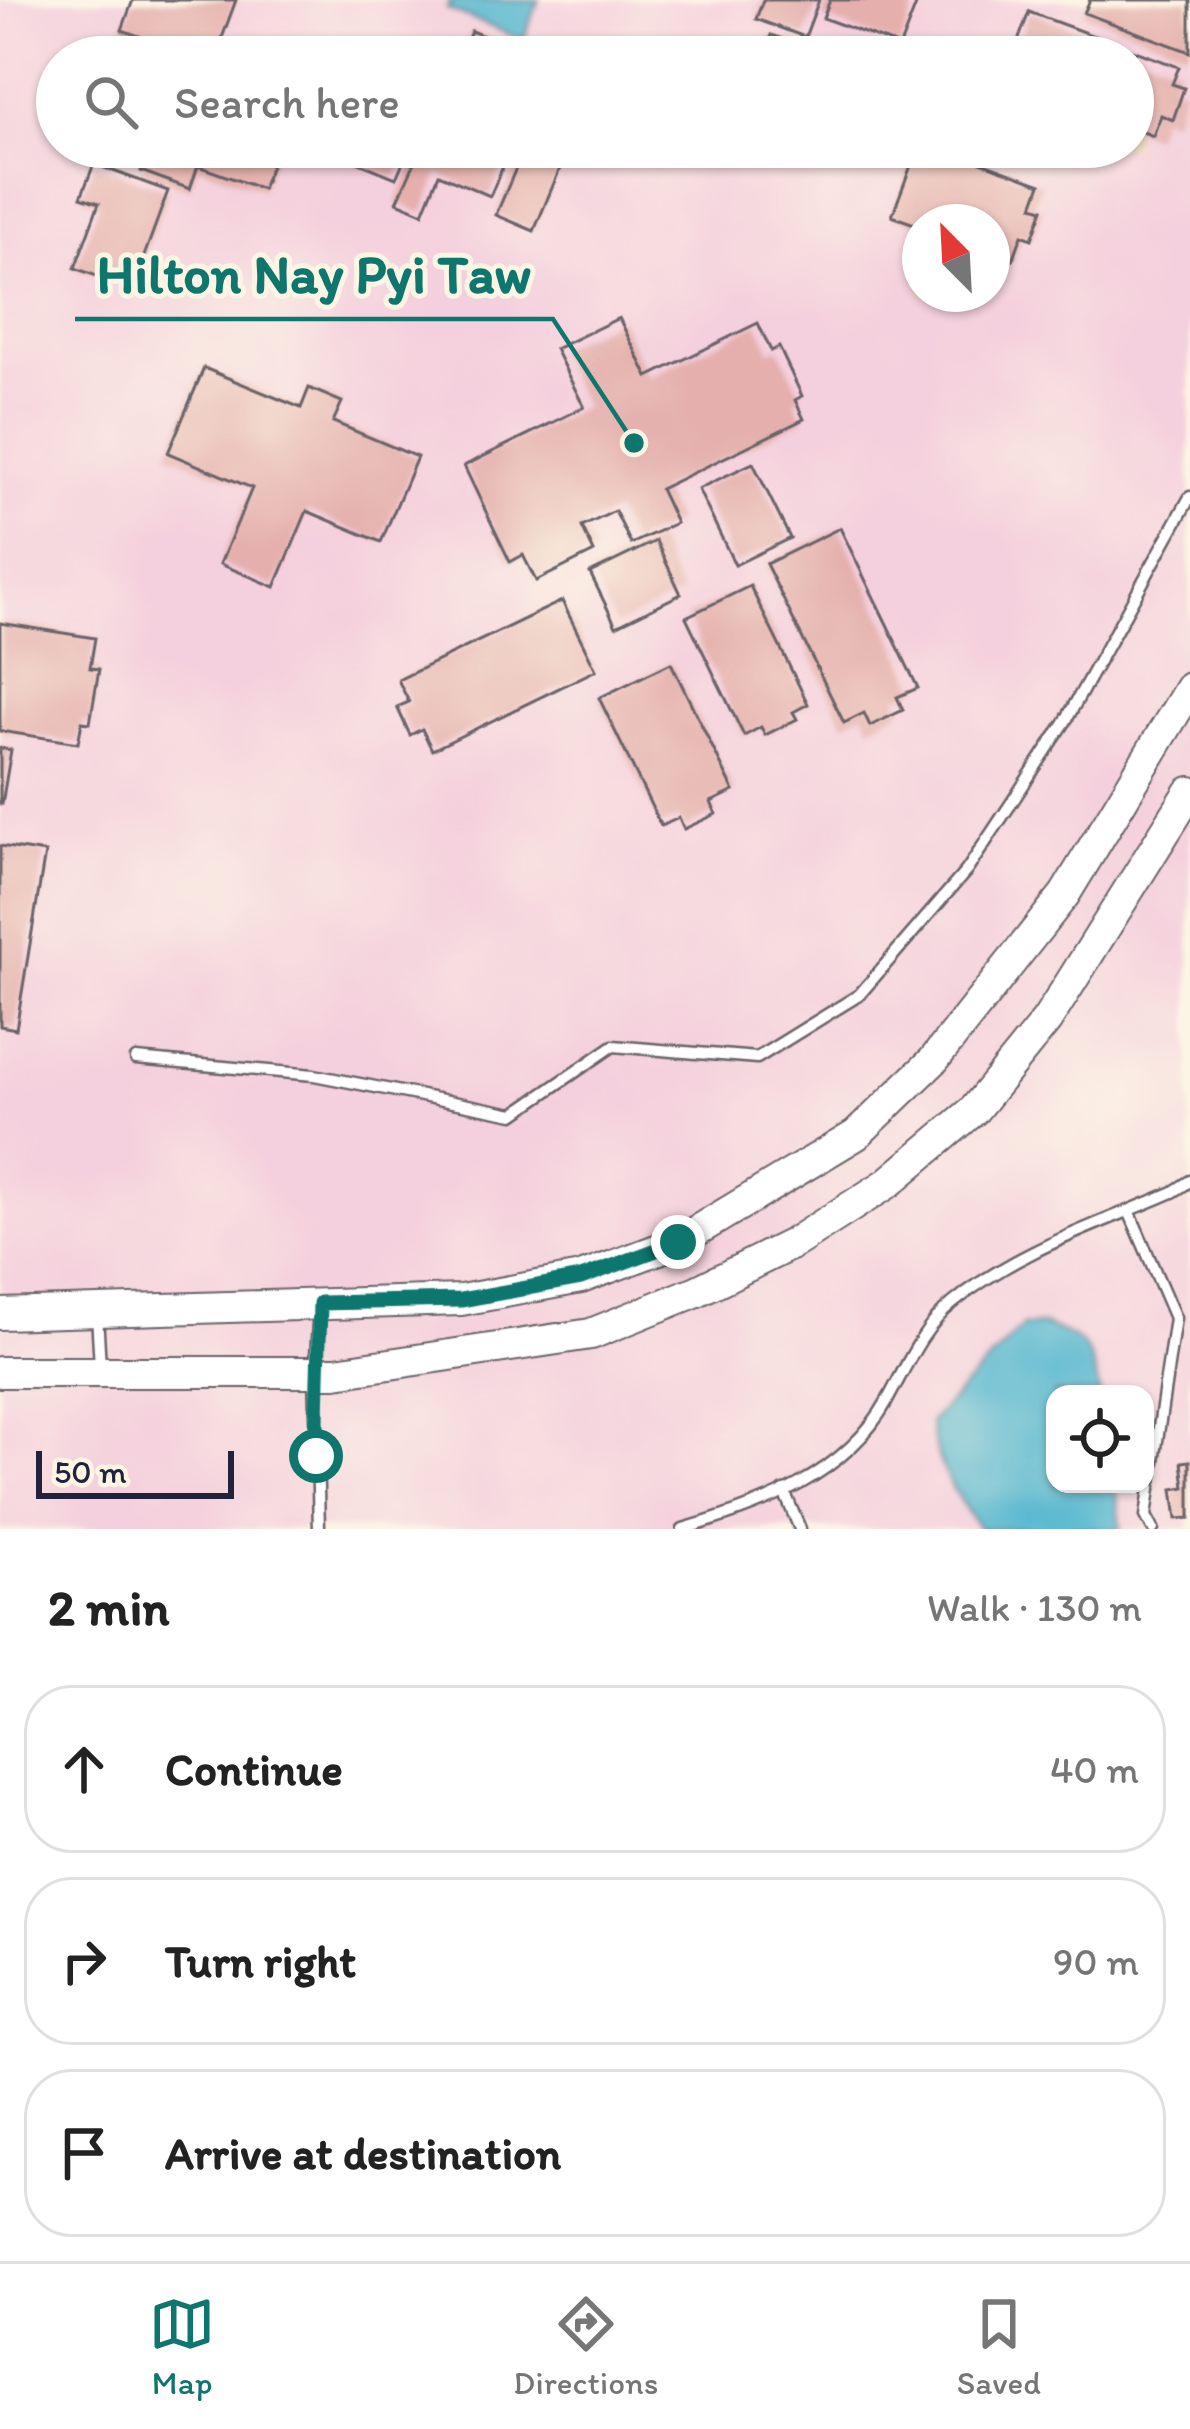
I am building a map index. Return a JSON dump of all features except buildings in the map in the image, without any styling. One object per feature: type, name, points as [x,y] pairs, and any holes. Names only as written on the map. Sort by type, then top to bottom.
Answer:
[{"type":"main road","points":[[0,1314],[461,1300],[581,1278],[678,1242],[856,1135],[934,1061],[1065,894],[1190,688]]},
{"type":"main road","points":[[0,1372],[315,1372],[591,1334],[697,1292],[794,1243],[888,1183],[974,1110],[1047,1020],[1190,792]]},
{"type":"lane","points":[[136,1059],[314,1075],[514,1114],[613,1046],[757,1058],[859,995],[967,870],[1064,722],[1190,497]]},
{"type":"lane","points":[[682,1529],[784,1491],[832,1466],[885,1406],[929,1328],[989,1276],[1190,1180]]},
{"type":"lane","points":[[1129,1211],[1175,1318],[1146,1516],[1153,1529]]},
{"type":"lane","points":[[320,1303],[315,1372],[320,1529]]},
{"type":"lane","points":[[96,1310],[100,1370]]},
{"type":"lane","points":[[784,1491],[800,1529]]},
{"type":"shaded area","points":[[0,0],[1190,0],[1190,1529],[0,1529]]},
{"type":"water","points":[[451,0],[539,0],[525,36],[513,36],[447,9]]},
{"type":"water","points":[[1043,1325],[1079,1342],[1098,1385],[1046,1385],[1046,1493],[1117,1493],[1121,1529],[980,1529],[941,1465],[930,1422],[1023,1326]]},
{"type":"place","name":"Hilton Nay Pyi Taw","points":[[634,443]]},
{"type":"route","points":[[316,1456],[320,1303],[461,1300],[581,1278],[678,1242]]}]
